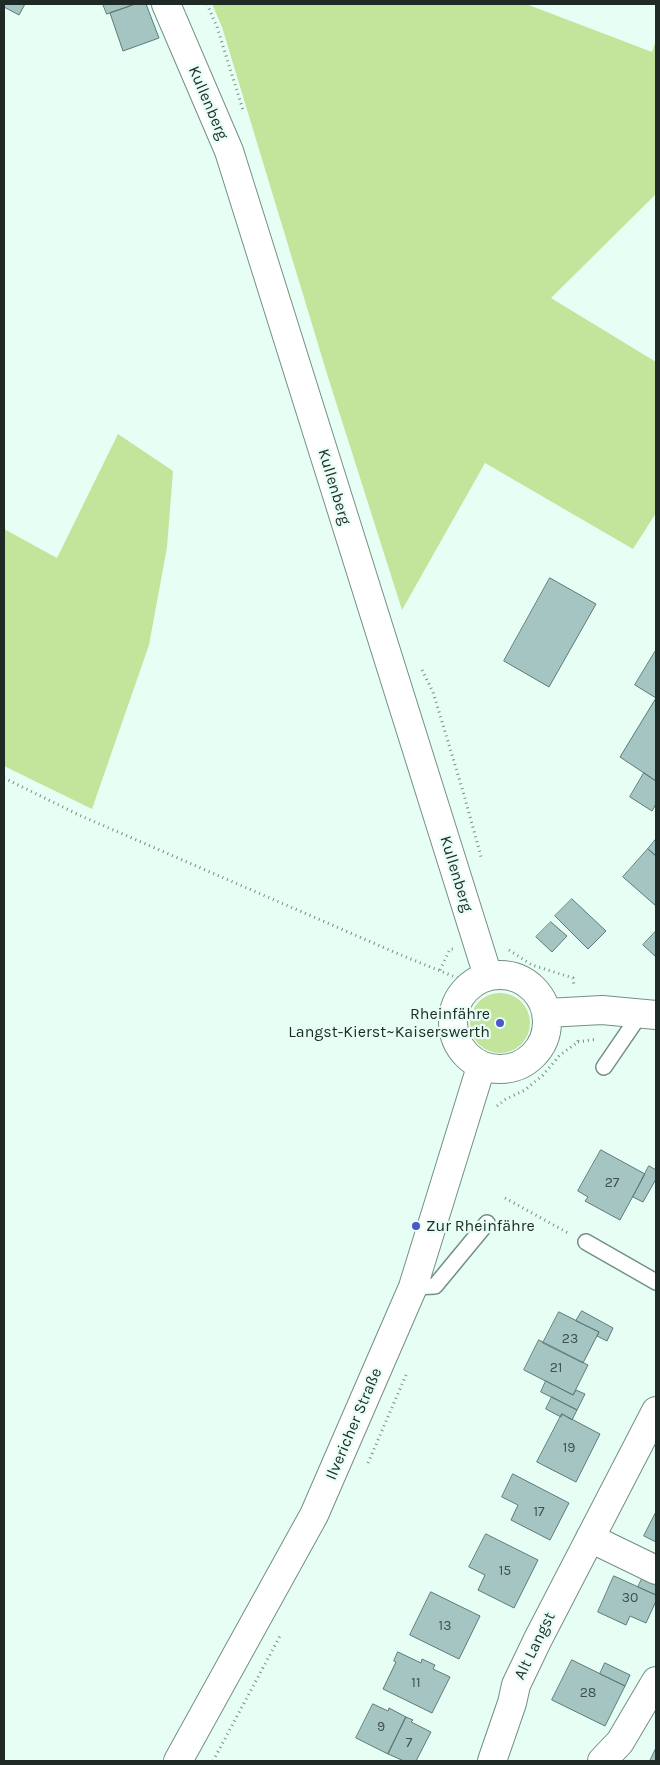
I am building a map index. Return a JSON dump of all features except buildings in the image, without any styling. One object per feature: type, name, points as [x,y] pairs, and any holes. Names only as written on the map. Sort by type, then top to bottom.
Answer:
[{"type":"street","name":"Kullenberg","points":[[166,4],[229,152],[480,980]]},
{"type":"street","points":[[508,976],[520,979],[535,990],[547,1013],[547,1032],[544,1042],[532,1057],[522,1064],[509,1069],[481,1067],[462,1051],[455,1038],[452,1024],[453,1012],[460,996],[480,980],[508,976]]},
{"type":"street","points":[[547,1013],[602,1010],[651,1012]]},
{"type":"street","name":"Ilvericher Straße","points":[[178,1761],[314,1515],[413,1287],[481,1067]]},
{"type":"street","name":"Alt Langst","points":[[494,1761],[516,1685],[656,1411]]},
{"type":"street","points":[[590,1538],[656,1570]]},
{"type":"street","points":[[602,1761],[620,1742],[656,1682]]},
{"type":"street","points":[[166,1761],[195,1730]]},
{"type":"lane","points":[[604,1067],[651,1012]]},
{"type":"lane","points":[[413,1287],[435,1286],[487,1223]]},
{"type":"lane","points":[[586,1242],[656,1282]]},
{"type":"path","points":[[4,778],[88,819],[392,952],[480,980]]},
{"type":"path","points":[[505,1198],[586,1242]]},
{"type":"green space","points":[[212,4],[526,4],[652,52],[656,40],[656,194],[551,298],[656,362],[656,513],[633,549],[485,463],[402,610],[328,377],[222,27]]},
{"type":"green space","points":[[118,434],[173,471],[167,547],[149,645],[92,809],[4,766],[4,529],[57,558]]},
{"type":"green space","points":[[500,993],[517,998],[525,1006],[530,1023],[525,1040],[517,1048],[500,1053],[483,1048],[475,1040],[470,1023],[475,1006],[483,998]]},
{"type":"place","name":"Rheinfähre Langst-Kierst~Kaiserswerth","points":[[500,1023]]},
{"type":"place","name":"Zur Rheinfähre","points":[[416,1226]]}]
